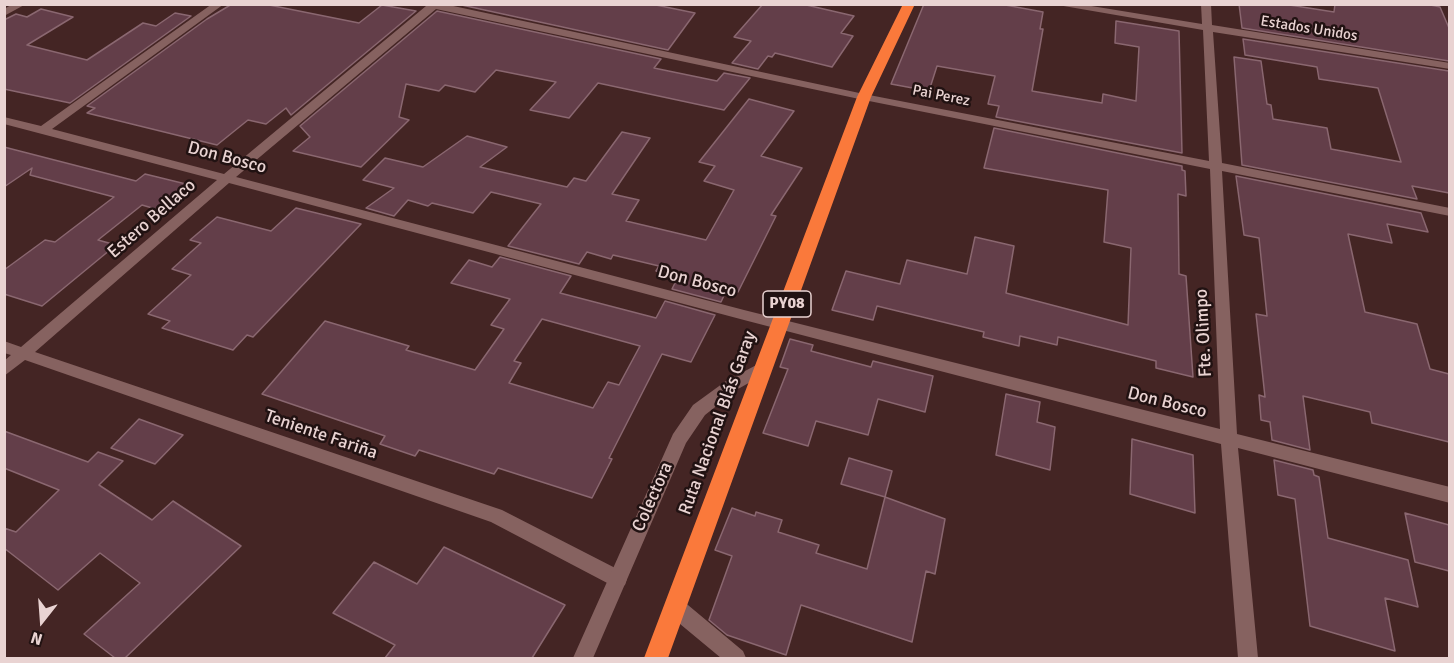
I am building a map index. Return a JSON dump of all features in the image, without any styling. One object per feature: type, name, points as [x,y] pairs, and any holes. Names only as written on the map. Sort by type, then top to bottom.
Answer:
[{"type":"highway","name":"Ruta Nacional Blás Garay","points":[[656,658],[864,97],[909,4]]},
{"type":"street","points":[[4,13],[21,4]]},
{"type":"street","points":[[42,131],[219,4]]},
{"type":"street","name":"Estados Unidos","points":[[1057,4],[1449,66]]},
{"type":"street","name":"Fte. Olimpo","points":[[1206,4],[1229,440],[1248,658]]},
{"type":"street","name":"Pai Perez","points":[[432,5],[864,97],[1449,212]]},
{"type":"street","name":"Estero Bellaco","points":[[4,370],[432,5]]},
{"type":"street","name":"Don Bosco","points":[[4,120],[780,324],[1449,495]]},
{"type":"street","name":"Teniente Fariña","points":[[4,347],[496,516],[618,579]]},
{"type":"street","name":"Colectora","points":[[583,658],[679,439],[699,410],[732,385],[764,367]]},
{"type":"street","points":[[675,607],[736,658]]},
{"type":"building","points":[[232,4],[264,4],[359,23],[382,5],[416,11],[291,115],[286,108],[266,124],[248,120],[217,145],[87,113],[95,108],[87,106],[207,19]]},
{"type":"building","points":[[457,4],[651,4],[695,13],[668,50]]},
{"type":"building","points":[[763,4],[802,4],[854,16],[841,33],[853,36],[832,67],[775,53],[772,57],[768,56],[758,69],[732,63],[751,41],[734,37]]},
{"type":"building","points":[[924,4],[1000,4],[1043,12],[1040,29],[1043,29],[1032,91],[1102,103],[1103,94],[1136,101],[1139,47],[1115,43],[1116,21],[1179,31],[1182,153],[996,117],[999,106],[988,104],[995,76],[937,66],[929,91],[891,84]]},
{"type":"building","points":[[1239,4],[1283,4],[1334,12],[1335,4],[1426,4],[1440,7],[1449,28],[1449,61],[1242,28]]},
{"type":"building","points":[[41,9],[73,17],[27,45],[87,60],[143,23],[156,26],[175,13],[191,16],[70,103],[4,89],[4,20],[16,14],[27,17]]},
{"type":"building","points":[[437,11],[661,59],[654,68],[717,81],[724,73],[750,78],[724,110],[598,83],[569,118],[530,110],[556,82],[496,70],[475,92],[445,85],[439,91],[406,84],[399,117],[409,120],[361,167],[293,151],[310,137],[300,126]]},
{"type":"building","points":[[1243,39],[1449,71],[1449,193],[1412,186],[1417,199],[1242,165],[1234,57],[1261,61],[1267,104],[1271,105],[1273,119],[1327,128],[1331,149],[1401,162],[1378,88],[1319,79],[1317,67],[1245,55]]},
{"type":"building","points":[[749,99],[794,111],[761,156],[802,168],[771,215],[776,216],[738,292],[727,289],[721,302],[672,289],[678,277],[656,271],[659,266],[613,255],[611,259],[587,252],[579,264],[508,246],[541,204],[491,192],[473,213],[432,203],[428,206],[408,200],[394,216],[366,208],[394,188],[363,180],[385,158],[423,167],[467,136],[507,147],[480,167],[567,187],[574,178],[586,181],[622,132],[650,138],[612,194],[639,200],[626,221],[706,240],[734,190],[704,181],[715,166],[699,162]]},
{"type":"building","points":[[994,128],[1182,166],[1182,170],[1185,171],[1186,196],[1178,194],[1179,274],[1186,276],[1193,377],[1156,368],[1156,361],[1058,337],[1057,345],[1020,336],[1019,346],[983,337],[984,332],[877,306],[873,320],[832,310],[846,271],[900,284],[907,260],[967,274],[975,237],[1014,246],[1006,293],[1128,325],[1131,248],[1104,242],[1108,190],[984,168]]},
{"type":"building","points":[[4,147],[136,181],[145,174],[190,185],[159,210],[142,205],[98,240],[116,245],[42,306],[4,294],[4,270],[45,240],[55,242],[114,197],[30,175],[32,168],[4,187]]},
{"type":"building","points":[[1236,176],[1421,213],[1428,232],[1387,224],[1392,243],[1348,234],[1365,312],[1417,324],[1430,369],[1449,374],[1449,442],[1372,423],[1370,412],[1303,396],[1310,450],[1272,440],[1270,422],[1261,420],[1259,395],[1265,397],[1256,314],[1267,316],[1259,238],[1244,235]]},
{"type":"building","points":[[296,208],[361,224],[253,337],[247,335],[233,350],[162,328],[170,321],[148,314],[191,275],[172,269],[201,243],[190,240],[217,217],[271,231]]},
{"type":"building","points":[[500,257],[571,276],[560,293],[656,318],[665,301],[715,315],[691,362],[662,354],[609,458],[612,459],[592,498],[498,468],[494,474],[419,450],[415,456],[380,444],[385,436],[262,394],[325,321],[409,346],[406,350],[475,370],[504,329],[491,325],[510,299],[451,283],[469,260],[492,267]],"holes":[[[542,319],[640,346],[619,385],[608,382],[593,408],[509,383],[521,363],[514,361]]]},
{"type":"building","points":[[790,339],[813,345],[811,351],[871,367],[873,361],[933,376],[925,412],[878,399],[868,435],[816,421],[808,446],[763,433],[788,369],[780,367]]},
{"type":"building","points":[[1006,394],[1040,402],[1037,422],[1055,427],[1050,470],[996,455]]},
{"type":"building","points":[[139,419],[183,435],[155,464],[111,448]]},
{"type":"building","points":[[4,431],[88,462],[98,452],[123,461],[99,485],[152,520],[173,501],[241,546],[125,658],[115,658],[84,634],[140,583],[100,553],[58,590],[4,548],[4,528],[16,532],[59,490],[4,468]]},
{"type":"building","points":[[1132,439],[1193,455],[1195,513],[1130,494]]},
{"type":"building","points":[[849,458],[892,471],[885,497],[841,484]]},
{"type":"building","points":[[1274,460],[1313,470],[1314,475],[1319,477],[1328,538],[1408,560],[1418,607],[1385,598],[1395,651],[1310,626],[1295,499],[1278,495]]},
{"type":"building","points":[[885,497],[945,519],[935,574],[926,571],[912,642],[801,605],[786,655],[727,635],[709,620],[732,556],[715,550],[732,508],[755,516],[756,512],[782,520],[778,532],[819,545],[816,553],[867,569]]},
{"type":"building","points":[[1405,513],[1449,525],[1449,571],[1415,562]]},
{"type":"building","points":[[444,547],[565,605],[532,658],[385,658],[395,645],[333,613],[374,562],[417,584]]}]
